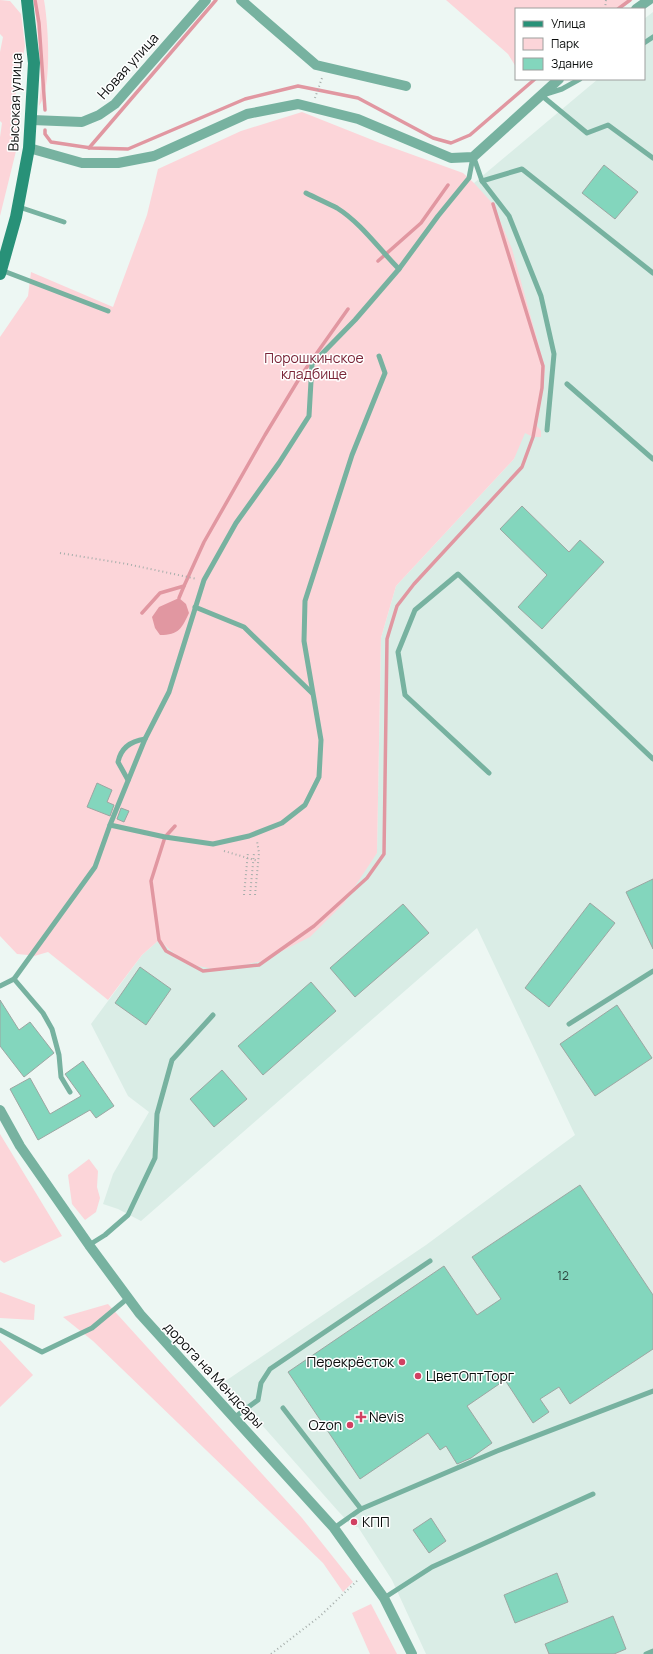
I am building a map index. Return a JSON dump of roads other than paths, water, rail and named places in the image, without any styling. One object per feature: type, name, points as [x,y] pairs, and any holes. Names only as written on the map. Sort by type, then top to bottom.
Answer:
[{"type":"street","name":"Высокая улица","points":[[0,272],[19,207],[32,120],[34,63],[27,0]]},
{"type":"street","name":"Новая улица","points":[[32,120],[82,122],[99,115],[114,104],[206,0]]},
{"type":"street","points":[[242,0],[316,65],[406,86]]},
{"type":"street","points":[[637,8],[649,0]]},
{"type":"street","points":[[29,148],[82,163],[118,163],[154,156],[247,114],[298,104],[358,119],[451,158],[473,157],[558,80]]},
{"type":"street","name":"дорога на Мендсары","points":[[0,1110],[20,1146],[128,1298],[154,1330],[235,1417],[334,1528],[384,1598],[412,1654]]},
{"type":"lane","points":[[541,95],[562,89],[578,80]]},
{"type":"lane","points":[[541,95],[587,133],[608,125],[653,158]]},
{"type":"lane","points":[[473,157],[482,181],[509,216],[541,296],[554,354],[547,430]]},
{"type":"lane","points":[[0,986],[14,979],[95,867],[110,825],[145,739],[169,692],[204,580],[236,523],[309,416],[312,364],[355,320],[398,269],[469,178],[473,157]]},
{"type":"lane","points":[[482,181],[522,169],[653,273]]},
{"type":"lane","points":[[306,193],[343,213],[364,231],[398,269]]},
{"type":"lane","points":[[19,207],[64,222]]},
{"type":"lane","points":[[0,272],[108,312]]},
{"type":"lane","points":[[110,825],[165,837],[213,844],[256,834],[282,823],[305,805],[319,777],[321,740],[304,641],[305,601],[352,455],[385,373],[379,356]]},
{"type":"lane","points":[[567,384],[653,459]]},
{"type":"lane","points":[[489,773],[405,695],[398,652],[415,610],[458,574],[653,759]]},
{"type":"lane","points":[[195,607],[244,627],[312,693]]},
{"type":"lane","points":[[128,780],[118,762],[119,756],[132,741],[145,739]]},
{"type":"lane","points":[[570,1024],[653,972]]},
{"type":"lane","points":[[14,979],[43,1013],[52,1029],[59,1054],[61,1076],[70,1092]]},
{"type":"lane","points":[[89,1245],[105,1235],[128,1215],[155,1158],[157,1114],[172,1060],[213,1015]]},
{"type":"lane","points":[[235,1417],[258,1400],[262,1383],[270,1370],[430,1261]]},
{"type":"lane","points":[[0,1331],[42,1352],[92,1328],[128,1298]]},
{"type":"lane","points":[[334,1528],[361,1509],[497,1451],[653,1391]]},
{"type":"lane","points":[[283,1408],[361,1509]]},
{"type":"lane","points":[[384,1598],[432,1567],[593,1494]]},
{"type":"lane","points":[[646,1654],[653,1651]]},
{"type":"waterway","points":[[35,0],[39,23],[45,110]]},
{"type":"waterway","points":[[89,148],[216,0]]},
{"type":"waterway","points":[[619,8],[630,0]]},
{"type":"waterway","points":[[45,130],[45,134],[51,142],[91,148],[128,149],[245,99],[298,86],[358,98],[433,138],[451,143],[470,135],[534,80]]},
{"type":"waterway","points":[[378,261],[421,223],[448,185]]},
{"type":"waterway","points":[[175,826],[165,837],[151,881],[159,940],[166,951],[203,971],[259,965],[314,926],[367,878],[384,854],[387,639],[397,606],[414,584],[522,467],[533,437],[542,388],[543,366],[493,204]]},
{"type":"waterway","points":[[142,613],[160,593],[184,586],[204,542],[265,435],[302,374],[348,309]]},
{"type":"waterway","points":[[179,598],[184,586]]},
{"type":"place","name":"Перекрёсток","points":[[402,1362]]},
{"type":"place","name":"ЦветОптТорг","points":[[418,1376]]},
{"type":"place","name":"Nevis","points":[[361,1417]]},
{"type":"place","name":"Ozon","points":[[350,1425]]},
{"type":"place","name":"КПП","points":[[354,1522]]},
{"type":"park label","name":"Порошкинское кладбище","points":[[314,366]]}]
